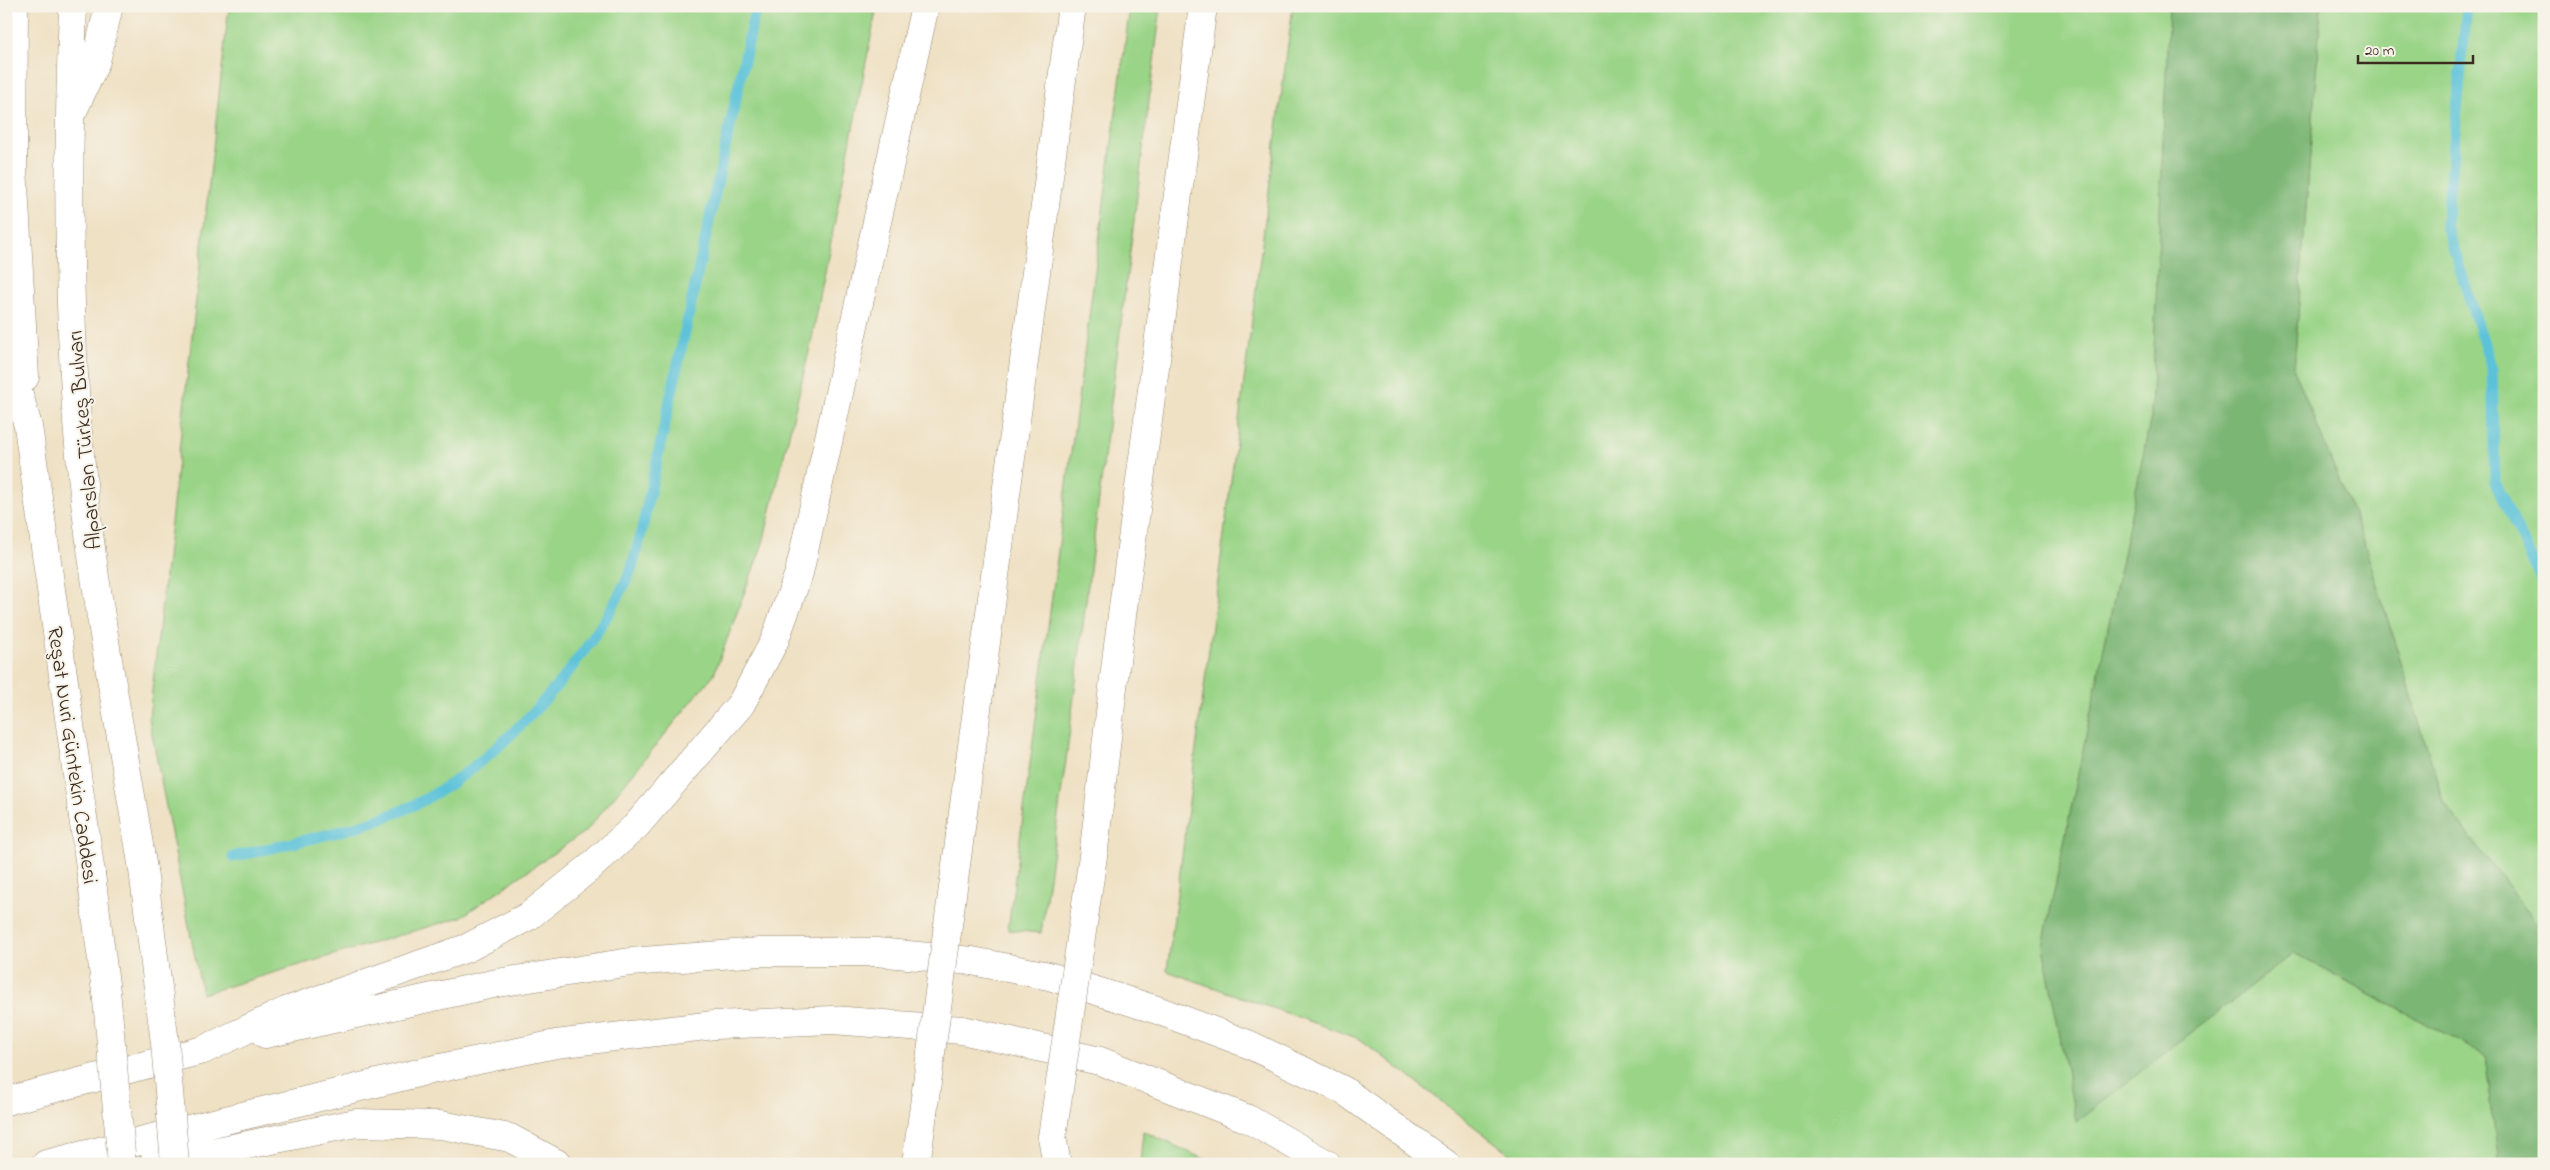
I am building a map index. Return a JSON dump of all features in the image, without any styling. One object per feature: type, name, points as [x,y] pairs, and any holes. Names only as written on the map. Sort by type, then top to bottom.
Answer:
[{"type":"main road","points":[[14,6],[12,168],[28,426]]},
{"type":"main road","name":"Alparslan Türkeş Bulvarı","points":[[73,6],[69,119],[69,265],[76,409],[91,545],[143,870],[165,1043],[175,1164]]},
{"type":"main road","points":[[69,119],[96,61],[109,6]]},
{"type":"main road","points":[[203,1050],[286,1011],[467,948],[529,916],[636,826],[741,704],[774,642],[799,573],[925,6]]},
{"type":"main road","points":[[916,1164],[1072,6]]},
{"type":"main road","points":[[1049,1164],[1094,849],[1118,644],[1203,6]]},
{"type":"main road","name":"Reşat Nuri Güntekin Caddesi","points":[[6,349],[28,426],[91,874],[107,1000],[122,1164]]},
{"type":"main road","points":[[6,1101],[340,1016],[497,983],[630,962],[760,952],[876,952],[972,960],[1049,976],[1157,1010],[1248,1044],[1343,1090],[1446,1164]]},
{"type":"main road","points":[[46,1164],[426,1071],[556,1044],[714,1025],[833,1020],[962,1030],[1100,1061],[1248,1119],[1327,1164]]},
{"type":"main road","points":[[152,1164],[356,1123],[441,1125],[510,1138],[558,1164]]},
{"type":"main road","points":[[1052,1137],[1057,1164]]},
{"type":"green space","points":[[229,6],[877,6],[811,343],[763,543],[714,674],[587,830],[461,917],[202,994],[149,718]]},
{"type":"green space","points":[[1130,6],[1161,6],[1066,760],[1041,933],[1008,930]]},
{"type":"green space","points":[[1293,6],[2169,6],[2151,417],[2043,946],[2076,1121],[2294,953],[2485,1055],[2499,1164],[1523,1164],[1360,1039],[1167,971]]},
{"type":"green space","points":[[2169,6],[2321,6],[2294,369],[2363,539],[2444,803],[2544,933],[2544,1164],[2499,1164],[2485,1055],[2294,953],[2076,1122],[2043,946],[2151,417]]},
{"type":"green space","points":[[2321,6],[2544,6],[2544,933],[2444,803],[2363,539],[2294,369]]},
{"type":"green space","points":[[1143,1131],[1215,1164],[1140,1164]]},
{"type":"waterway","points":[[233,857],[360,826],[401,811],[435,794],[468,771],[532,714],[586,648],[608,614],[628,576],[640,538],[756,6]]},
{"type":"waterway","points":[[2467,6],[2446,225],[2492,369],[2495,482],[2544,585]]}]
